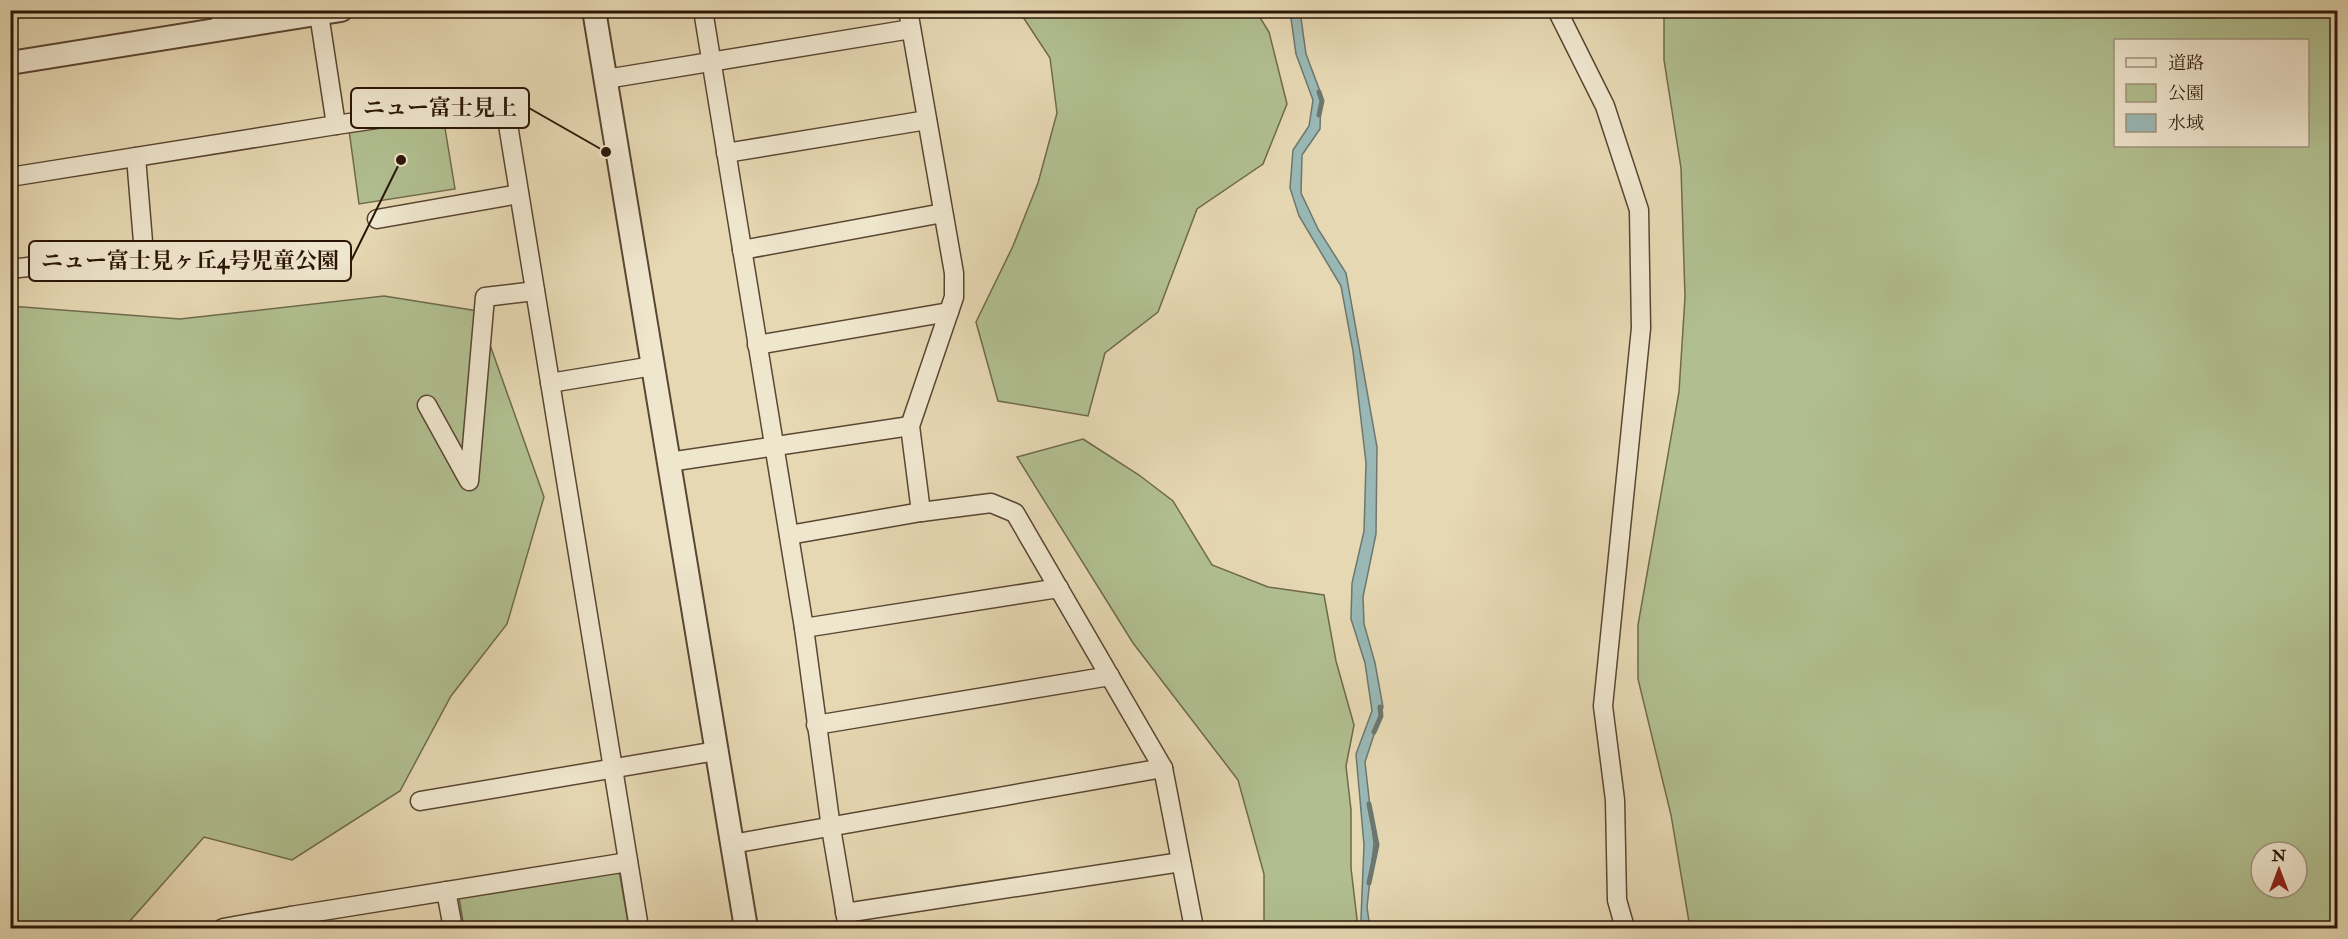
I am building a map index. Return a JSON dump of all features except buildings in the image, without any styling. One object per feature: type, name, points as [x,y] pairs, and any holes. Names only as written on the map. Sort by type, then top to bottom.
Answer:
[{"type":"street","points":[[594,10],[746,928]]},
{"type":"street","points":[[703,10],[804,628],[816,725],[846,921],[1181,862]]},
{"type":"street","points":[[1557,10],[1605,106],[1639,210],[1641,328],[1603,706],[1615,800],[1617,900],[1625,928]]},
{"type":"street","points":[[10,63],[221,20],[330,12],[336,125]]},
{"type":"street","points":[[606,79],[711,61],[910,20],[954,273],[954,297],[910,426],[921,512]]},
{"type":"street","points":[[10,177],[504,100],[639,928]]},
{"type":"street","points":[[726,153],[927,120]]},
{"type":"street","points":[[10,269],[144,254],[136,157]]},
{"type":"street","points":[[377,219],[519,194]]},
{"type":"street","points":[[742,250],[943,213]]},
{"type":"street","points":[[427,405],[469,481],[485,297],[535,291]]},
{"type":"street","points":[[758,345],[949,312]]},
{"type":"street","points":[[550,382],[653,366]]},
{"type":"street","points":[[669,462],[910,426]]},
{"type":"street","points":[[789,536],[921,512],[991,503],[1015,513],[1163,768],[1194,928]]},
{"type":"street","points":[[804,628],[1059,588]]},
{"type":"street","points":[[816,725],[1110,676]]},
{"type":"street","points":[[420,801],[716,751]]},
{"type":"street","points":[[732,844],[1163,768]]},
{"type":"street","points":[[223,928],[292,922],[446,891],[628,862]]},
{"type":"street","points":[[446,891],[453,928]]},
{"type":"green space","points":[[1019,11],[1256,11],[1269,32],[1287,104],[1263,164],[1197,209],[1158,312],[1105,353],[1088,416],[998,401],[976,322],[1013,246],[1038,183],[1057,113],[1050,58]]},
{"type":"green space","points":[[1664,11],[2337,11],[2337,928],[1690,928],[1671,815],[1638,679],[1638,625],[1679,392],[1685,297],[1681,168],[1664,60]]},
{"type":"green space","points":[[443,116],[455,189],[359,204],[349,130]]},
{"type":"green space","points":[[384,296],[478,311],[544,497],[507,624],[451,696],[400,791],[292,860],[204,837],[129,922],[130,928],[11,928],[10,306],[180,319]]},
{"type":"green space","points":[[1083,439],[1139,475],[1173,501],[1212,565],[1268,587],[1324,595],[1336,661],[1354,725],[1346,766],[1351,810],[1351,868],[1358,928],[1264,928],[1264,874],[1238,780],[1133,643],[1017,457]]},
{"type":"green space","points":[[619,870],[629,928],[464,928],[459,897]]},
{"type":"water","points":[[1290,11],[1300,11],[1306,54],[1321,94],[1320,129],[1302,155],[1301,193],[1318,229],[1346,273],[1377,447],[1376,534],[1363,597],[1364,624],[1375,663],[1383,707],[1365,762],[1374,843],[1367,907],[1370,928],[1363,928],[1361,919],[1364,845],[1356,754],[1372,711],[1365,663],[1351,619],[1352,583],[1364,531],[1366,463],[1353,351],[1341,286],[1299,216],[1290,188],[1293,150],[1309,126],[1313,100],[1296,54]]},
{"type":"waterway","points":[[1319,92],[1322,101],[1319,115]]},
{"type":"waterway","points":[[1374,732],[1381,716],[1380,707]]},
{"type":"waterway","points":[[1369,804],[1377,845],[1369,883]]},
{"type":"place","name":"ニュー富士見上","points":[[606,152]]},
{"type":"place","name":"ニュー富士見ヶ丘4号児童公園","points":[[401,160]]}]
